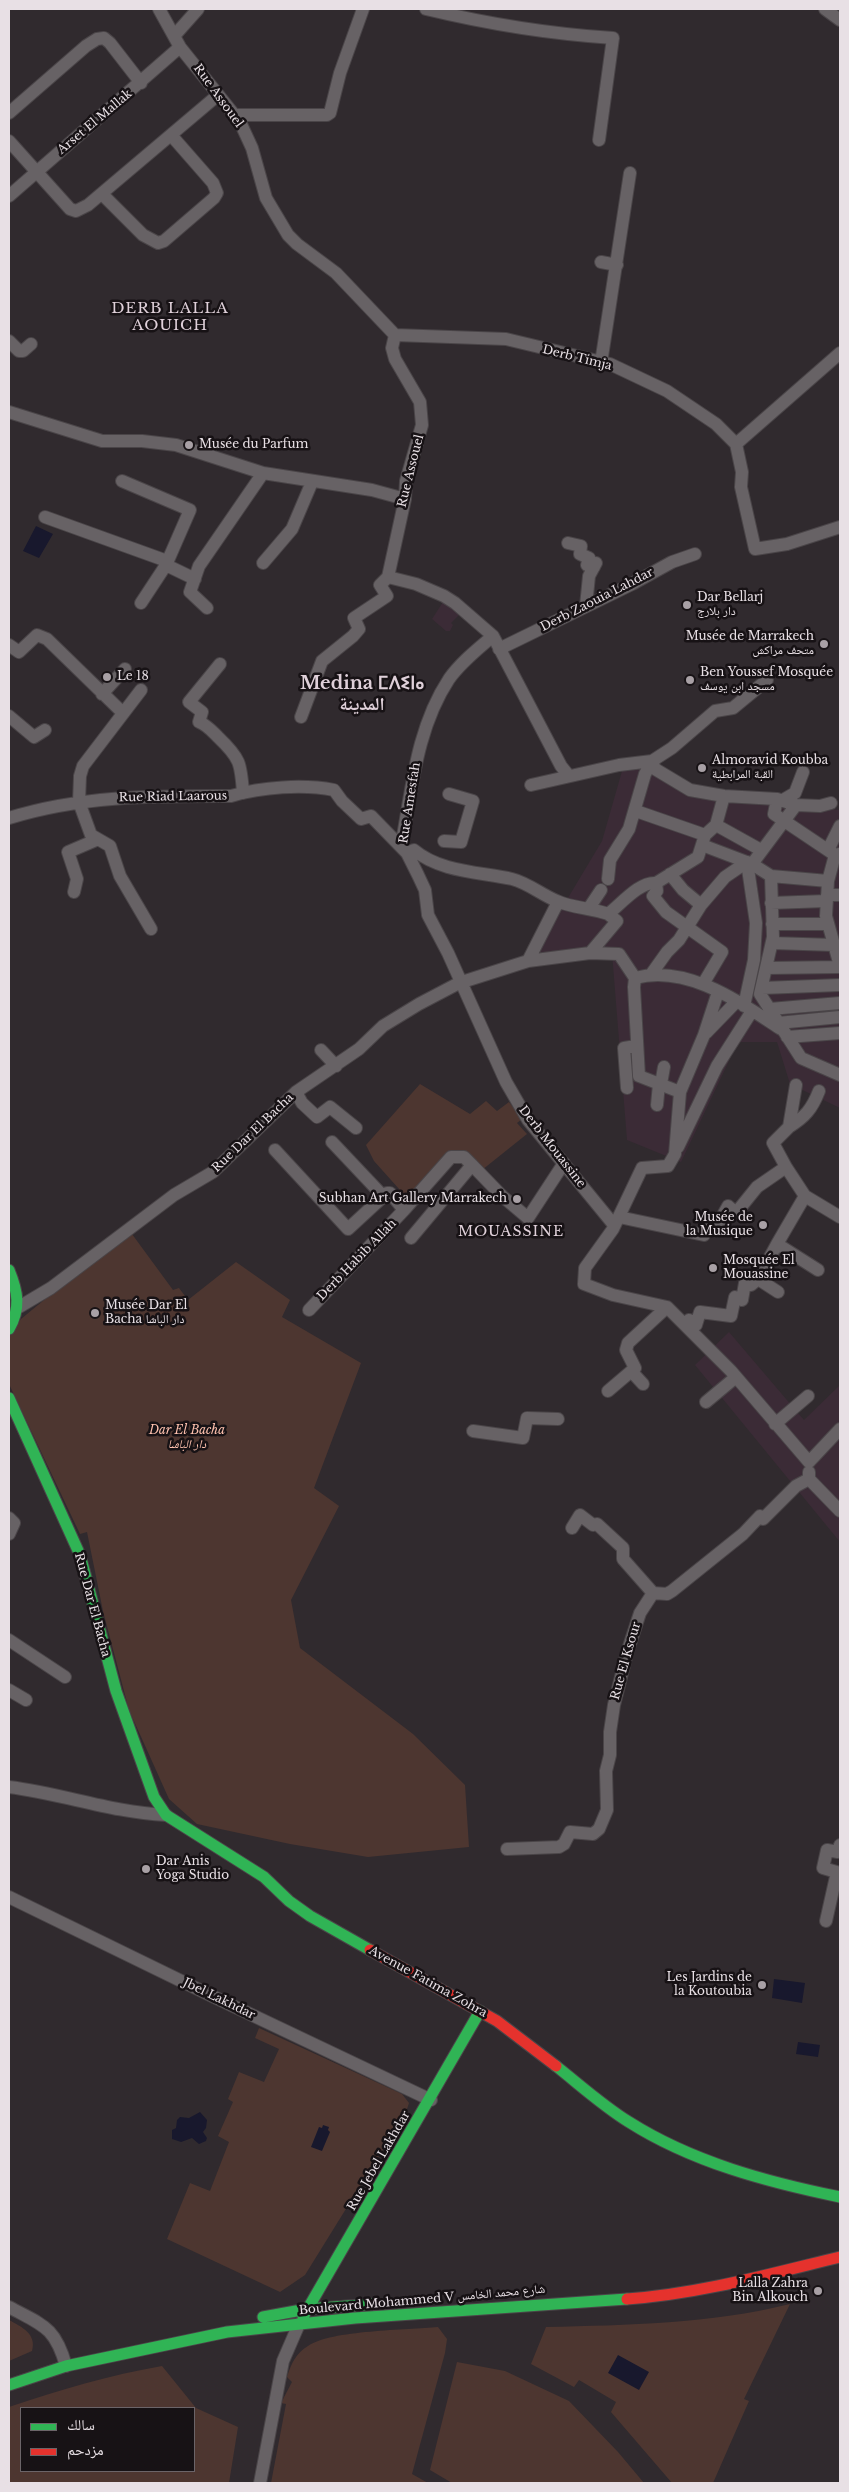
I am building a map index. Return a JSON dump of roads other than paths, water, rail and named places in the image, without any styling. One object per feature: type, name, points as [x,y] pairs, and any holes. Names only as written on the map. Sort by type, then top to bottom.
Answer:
[{"type":"street","name":"Rue Assouel","points":[[160,9],[177,42],[234,115],[252,148],[266,198],[288,235],[336,273],[395,335],[392,348],[395,359],[420,402],[422,425],[406,481],[388,577],[380,585],[387,596],[354,618],[359,629],[322,661],[301,716]]},
{"type":"street","name":"Arset El Mallak","points":[[9,196],[141,83],[177,42],[198,9]]},
{"type":"street","points":[[234,115],[327,115],[330,113],[340,72],[363,9]]},
{"type":"street","points":[[426,9],[517,28],[566,35],[613,38],[599,140]]},
{"type":"street","points":[[825,9],[840,20]]},
{"type":"street","points":[[9,114],[86,46],[97,39],[104,38],[110,43],[141,83]]},
{"type":"street","points":[[9,141],[70,209],[82,209],[218,95]]},
{"type":"street","points":[[102,194],[143,235],[158,243],[164,241],[214,198],[216,193],[212,183],[171,135]]},
{"type":"street","points":[[601,363],[630,173]]},
{"type":"street","points":[[601,262],[617,265]]},
{"type":"street","name":"Derb Timja","points":[[395,335],[506,339],[610,364],[667,391],[716,424],[736,444]]},
{"type":"street","points":[[9,341],[19,351],[23,351],[31,344]]},
{"type":"street","points":[[840,353],[736,444],[740,455],[741,487],[755,549],[788,544],[840,527]]},
{"type":"street","points":[[9,412],[102,441],[142,441],[176,445],[262,474],[372,490],[404,499]]},
{"type":"street","points":[[207,608],[190,592],[199,566],[262,474]]},
{"type":"street","points":[[122,481],[190,510],[166,563],[141,603]]},
{"type":"street","points":[[263,563],[292,529],[312,482]]},
{"type":"street","points":[[45,517],[166,563],[195,578]]},
{"type":"street","points":[[568,543],[582,546],[580,554],[589,558],[587,565],[595,565],[590,576],[586,606]]},
{"type":"street","name":"Derb Zaouia Lahdar","points":[[499,649],[672,562],[695,554]]},
{"type":"street","points":[[388,577],[416,584],[444,596],[455,603],[493,636],[561,766],[569,776]]},
{"type":"street","points":[[9,645],[19,652],[38,635],[44,637],[124,713]]},
{"type":"street","name":"Rue Amesfah","points":[[459,983],[448,953],[428,915],[425,890],[404,850],[422,738],[434,705],[450,677],[493,636]]},
{"type":"street","points":[[220,664],[189,702],[202,712],[199,722],[206,725],[236,754],[241,772],[243,793]]},
{"type":"street","points":[[102,694],[125,669]]},
{"type":"street","points":[[531,785],[619,764],[652,761],[672,748],[715,711],[733,708],[767,680]]},
{"type":"street","points":[[140,690],[83,766],[80,776],[79,802],[91,835],[96,840],[110,846],[120,876],[151,930]]},
{"type":"street","points":[[9,716],[34,737],[45,730]]},
{"type":"street","points":[[652,761],[655,769],[690,790],[724,796],[780,799],[796,805],[820,806],[831,803]]},
{"type":"street","points":[[589,908],[604,884],[610,860],[629,829],[636,811],[645,774],[652,761]]},
{"type":"street","points":[[803,772],[794,793],[780,799],[774,814],[834,853]]},
{"type":"street","name":"Rue Riad Laarous","points":[[9,818],[79,802],[135,796],[231,796],[243,793],[299,788],[334,790],[342,801],[361,819],[371,816],[404,850]]},
{"type":"street","points":[[444,841],[461,842],[473,801],[448,794]]},
{"type":"street","points":[[608,914],[642,886],[649,882],[656,883],[698,858],[703,840],[716,825],[724,796]]},
{"type":"street","points":[[652,973],[667,952],[679,940],[701,904],[725,877],[749,863],[796,805]]},
{"type":"street","points":[[636,811],[703,840],[771,876],[828,881]]},
{"type":"street","points":[[716,825],[761,850]]},
{"type":"street","points":[[766,968],[840,966],[826,920],[826,898],[840,826]]},
{"type":"street","points":[[74,892],[77,879],[68,852],[96,840]]},
{"type":"street","points":[[404,850],[414,850],[425,859],[493,877],[514,880],[558,902],[608,914],[616,921],[590,953]]},
{"type":"street","points":[[749,863],[756,923],[754,960],[744,1006],[675,1154],[668,1166],[642,1168],[616,1221],[585,1268],[584,1284],[613,1295],[667,1307],[736,1377],[809,1462],[809,1479],[840,1511]]},
{"type":"street","points":[[670,874],[683,890],[701,904]]},
{"type":"street","points":[[771,876],[772,942],[761,991],[782,1030],[801,1058],[840,1075]]},
{"type":"street","points":[[656,883],[656,891],[653,896],[666,912],[722,952],[703,984]]},
{"type":"street","points":[[753,898],[826,898],[840,895]]},
{"type":"street","points":[[528,961],[558,902]]},
{"type":"street","points":[[772,924],[826,920]]},
{"type":"street","points":[[772,942],[834,945]]},
{"type":"street","name":"Rue Dar El Bacha","points":[[19,1307],[51,1288],[174,1195],[213,1172],[296,1092],[336,1066],[383,1026],[459,983],[528,961],[590,953],[619,954],[635,978]]},
{"type":"street","points":[[680,1092],[639,1076],[636,1046],[635,978],[652,973],[678,977],[703,984],[744,1006],[782,1030],[817,1035],[840,1033]]},
{"type":"street","name":"Derb Mouassine","points":[[459,983],[506,1082],[528,1120],[616,1221]]},
{"type":"street","points":[[761,991],[840,985]]},
{"type":"street","points":[[814,986],[817,1035]]},
{"type":"street","points":[[675,1154],[680,1092],[704,1035],[718,992]]},
{"type":"street","points":[[770,1009],[840,1003]]},
{"type":"street","points":[[704,1035],[744,1006]]},
{"type":"street","points":[[782,1030],[816,1019],[840,1017]]},
{"type":"street","points":[[627,1088],[624,1048],[636,1046]]},
{"type":"street","points":[[321,1050],[336,1066]]},
{"type":"street","points":[[657,1105],[664,1067]]},
{"type":"street","points":[[789,1127],[796,1085]]},
{"type":"street","points":[[819,1091],[809,1112],[789,1127],[773,1143],[786,1167],[806,1196],[840,1217]]},
{"type":"street","points":[[296,1092],[302,1103],[317,1117],[330,1107],[356,1128]]},
{"type":"street","name":"Derb Habib Allah","points":[[332,1142],[383,1196],[390,1193],[404,1210]]},
{"type":"street","points":[[275,1150],[348,1229],[383,1196]]},
{"type":"street","name":"Derb Habib Allah","points":[[310,1310],[451,1157],[464,1157],[502,1196],[528,1218],[564,1163]]},
{"type":"street","name":"Derb Habib Allah","points":[[411,1238],[472,1165]]},
{"type":"street","points":[[616,1221],[704,1234],[707,1224],[716,1228],[728,1206],[736,1213],[757,1187],[786,1167]]},
{"type":"street","points":[[685,1325],[689,1320],[696,1325],[700,1312],[731,1316],[735,1297],[742,1300],[745,1283],[751,1285],[758,1279],[806,1196]]},
{"type":"street","points":[[777,1244],[818,1270]]},
{"type":"street","points":[[9,1270],[19,1307],[9,1329]]},
{"type":"street","points":[[758,1279],[778,1292]]},
{"type":"street","points":[[608,1391],[624,1375],[632,1372],[635,1366],[626,1350],[626,1345],[667,1307]]},
{"type":"street","points":[[632,1372],[643,1384]]},
{"type":"street","points":[[706,1402],[736,1377]]},
{"type":"street","points":[[775,1424],[808,1396]]},
{"type":"street","name":"Rue Dar El Bacha","points":[[9,1398],[80,1555],[103,1645],[131,1738],[154,1797],[166,1815]]},
{"type":"street","points":[[473,1430],[522,1438],[527,1418],[558,1419]]},
{"type":"street","points":[[809,1462],[840,1429]]},
{"type":"street","points":[[572,1528],[580,1515],[593,1524],[598,1524],[624,1548],[623,1560],[653,1593],[667,1594],[743,1534],[760,1516],[763,1519],[796,1486],[809,1479]]},
{"type":"street","points":[[9,1534],[14,1526],[10,1519]]},
{"type":"street","name":"Rue El Ksour","points":[[507,1849],[559,1847],[564,1844],[570,1832],[590,1834],[599,1829],[607,1810],[606,1771],[610,1755],[610,1732],[614,1705],[627,1653],[640,1613],[653,1593]]},
{"type":"street","points":[[9,1640],[65,1677]]},
{"type":"street","points":[[9,1690],[26,1700]]},
{"type":"street","name":"Avenue Fatima Zohra","points":[[9,1787],[60,1796],[89,1805],[132,1813],[166,1815],[264,1877],[289,1901],[310,1916],[480,2011],[519,2036],[610,2109],[668,2144],[699,2158],[780,2185],[840,2197]]},
{"type":"street","points":[[826,1921],[839,1873],[823,1868],[827,1850],[838,1852],[840,1845]]},
{"type":"street","name":"Jbel Lakhdar","points":[[9,1897],[431,2100]]},
{"type":"street","name":"Rue Jebel Lakhdar","points":[[299,2324],[431,2100],[480,2011]]},
{"type":"street","points":[[685,2280],[840,2248]]},
{"type":"street","name":"Boulevard Mohammed V شارع محمد الخامس","points":[[9,2385],[65,2361],[227,2332],[464,2309],[652,2297],[738,2282],[840,2257]]},
{"type":"street","name":"Boulevard Mohammed V شارع محمد الخامس","points":[[440,2300],[642,2286]]},
{"type":"street","name":"Boulevard Mohammed V شارع محمد الخامس","points":[[9,2376],[65,2361],[307,2309],[382,2304]]},
{"type":"street","points":[[9,2307],[51,2332],[57,2339],[65,2361]]},
{"type":"street","points":[[260,2483],[283,2361],[299,2324]]},
{"type":"place","name":"Musée du Parfum","points":[[189,445]]},
{"type":"place","name":"Dar Bellarj دار بلارج","points":[[687,605]]},
{"type":"place","name":"Musée de Marrakech متحف مراكش","points":[[824,644]]},
{"type":"place","name":"Le 18","points":[[107,677]]},
{"type":"place","name":"Ben Youssef Mosquée مسجد ابن يوسف","points":[[690,680]]},
{"type":"place","name":"Almoravid Koubba القبة المرابطية","points":[[702,768]]},
{"type":"place","name":"Subhan Art Gallery Marrakech","points":[[517,1199]]},
{"type":"place","name":"Musée de la Musique","points":[[763,1225]]},
{"type":"place","name":"Mosquée El Mouassine","points":[[713,1268]]},
{"type":"place","name":"Musée Dar El Bacha دار الباشا","points":[[95,1313]]},
{"type":"place","name":"Dar Anis Yoga Studio","points":[[146,1869]]},
{"type":"place","name":"Les Jardins de la Koutoubia","points":[[762,1985]]},
{"type":"place","name":"Lalla Zahra Bin Alkouch","points":[[818,2291]]},
{"type":"district","name":"DERB LALLA AOUICH","points":[[170,318]]},
{"type":"district","name":"Medina ⵎⴷⵉⵏⴰ المدينة","points":[[362,694]]},
{"type":"district","name":"MOUASSINE","points":[[511,1232]]},
{"type":"park label","name":"Dar El Bacha دار الباشا","points":[[187,1438]]}]
